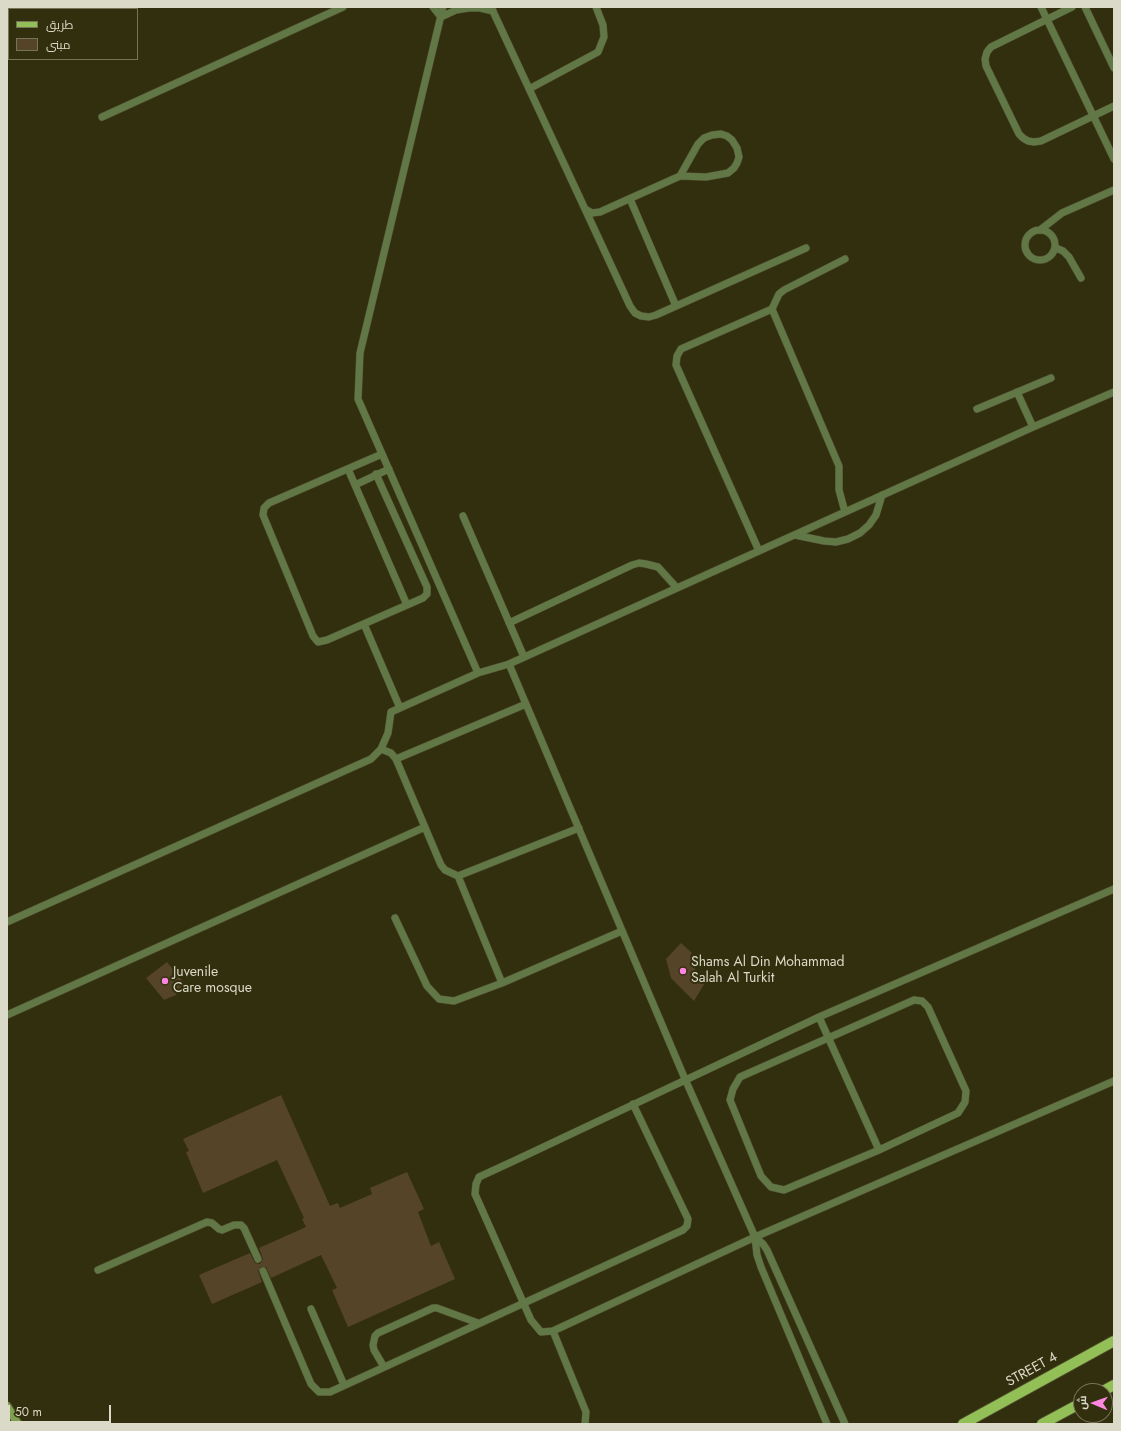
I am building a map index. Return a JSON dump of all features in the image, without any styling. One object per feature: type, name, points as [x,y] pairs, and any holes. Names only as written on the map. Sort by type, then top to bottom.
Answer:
[{"type":"main road","name":"STREET 4","points":[[963,1424],[1114,1341]]},
{"type":"main road","points":[[7,1406],[18,1424]]},
{"type":"main road","points":[[1042,1424],[1073,1407]]},
{"type":"lane","points":[[102,117],[343,7]]},
{"type":"lane","points":[[433,7],[441,17]]},
{"type":"lane","points":[[443,7],[360,353],[358,399],[478,673]]},
{"type":"lane","points":[[529,89],[598,52],[604,37],[603,25],[596,7]]},
{"type":"lane","points":[[1041,7],[1114,159]]},
{"type":"lane","points":[[1072,7],[990,47],[985,59],[986,66],[1019,134],[1028,141],[1041,141],[1114,106]]},
{"type":"lane","points":[[1085,7],[1114,68]]},
{"type":"lane","points":[[441,17],[456,10],[469,8],[492,9],[630,306],[635,313],[641,316],[649,317],[806,248]]},
{"type":"lane","points":[[585,209],[592,213],[600,212],[680,176],[706,177],[728,172],[734,168],[737,163],[739,157],[737,148],[732,140],[727,136],[720,134],[704,138],[698,144],[680,176]]},
{"type":"lane","points":[[1040,230],[1062,213],[1114,190]]},
{"type":"lane","points":[[630,199],[676,306]]},
{"type":"lane","points":[[1040,230],[1047,231],[1052,235],[1056,248],[1048,259],[1041,261],[1034,259],[1025,249],[1025,242],[1028,236],[1034,231],[1040,230]]},
{"type":"lane","points":[[1056,248],[1063,251],[1069,257],[1081,278]]},
{"type":"lane","points":[[759,551],[676,365],[677,356],[681,349],[772,308],[779,294],[784,290],[845,259]]},
{"type":"lane","points":[[772,308],[839,466],[839,490],[845,512]]},
{"type":"lane","points":[[977,409],[1051,378]]},
{"type":"lane","points":[[1017,392],[1033,427]]},
{"type":"lane","points":[[7,922],[371,759],[381,749],[388,733],[391,712],[478,673],[509,664],[1033,427],[1114,392]]},
{"type":"lane","points":[[376,474],[427,587],[427,594],[422,598],[364,624],[327,640],[318,642],[313,636],[263,515],[264,508],[269,502],[382,454]]},
{"type":"lane","points":[[348,468],[407,605]]},
{"type":"lane","points":[[355,485],[389,469]]},
{"type":"lane","points":[[794,535],[836,542],[848,539],[860,533],[869,525],[876,515],[882,495]]},
{"type":"lane","points":[[464,516],[524,657]]},
{"type":"lane","points":[[510,623],[632,565],[646,564],[658,567],[676,588]]},
{"type":"lane","points":[[364,624],[400,708]]},
{"type":"lane","points":[[509,664],[685,1079],[755,1237],[758,1261],[828,1424]]},
{"type":"lane","points":[[396,759],[526,704]]},
{"type":"lane","points":[[381,749],[391,753],[396,759],[441,865],[445,870],[458,876],[502,983]]},
{"type":"lane","points":[[7,1015],[425,826]]},
{"type":"lane","points":[[458,876],[579,828]]},
{"type":"lane","points":[[1114,889],[819,1017],[479,1177],[476,1184],[475,1194],[531,1320],[541,1332],[553,1331],[755,1237],[1114,1081]]},
{"type":"lane","points":[[395,918],[427,986],[439,999],[454,1001],[502,983],[622,931]]},
{"type":"lane","points":[[914,1000],[922,1001],[932,1014],[966,1091],[965,1102],[958,1113],[879,1150],[784,1190],[771,1187],[762,1176],[730,1100],[733,1089],[740,1078],[828,1038],[914,1000]]},
{"type":"lane","points":[[819,1017],[879,1150]]},
{"type":"lane","points":[[263,1271],[311,1384],[319,1392],[330,1392],[682,1230],[687,1226],[688,1219],[633,1104]]},
{"type":"lane","points":[[98,1270],[207,1222],[212,1223],[222,1230],[234,1225],[241,1225],[244,1228],[258,1259]]},
{"type":"lane","points":[[755,1237],[767,1250],[845,1424]]},
{"type":"lane","points":[[384,1367],[374,1350],[373,1345],[375,1336],[378,1333],[433,1308],[437,1308],[478,1323]]},
{"type":"lane","points":[[311,1309],[344,1385]]},
{"type":"lane","points":[[553,1331],[586,1412],[585,1424]]},
{"type":"lane","points":[[802,1365],[815,1359]]},
{"type":"building","name":"Shams Al Din Mohammad Salah Al Turkit","points":[[681,943],[692,953],[690,956],[694,960],[690,964],[706,981],[694,1001],[671,978],[666,959]]},
{"type":"building","name":"Juvenile Care mosque","points":[[167,962],[184,983],[176,995],[164,1000],[146,978]]},
{"type":"building","points":[[281,1095],[330,1206],[338,1203],[340,1208],[372,1194],[370,1188],[407,1172],[424,1209],[418,1212],[431,1246],[439,1242],[455,1279],[348,1327],[332,1290],[337,1288],[321,1255],[271,1278],[266,1267],[261,1267],[258,1271],[262,1282],[212,1304],[199,1275],[250,1253],[255,1263],[260,1264],[263,1259],[259,1248],[306,1227],[302,1219],[304,1218],[277,1160],[203,1193],[186,1152],[189,1151],[183,1139]]},
{"type":"place","name":"Shams Al Din Mohammad Salah Al Turkit","points":[[683,971]]},
{"type":"place","name":"Juvenile Care mosque","points":[[165,981]]}]
